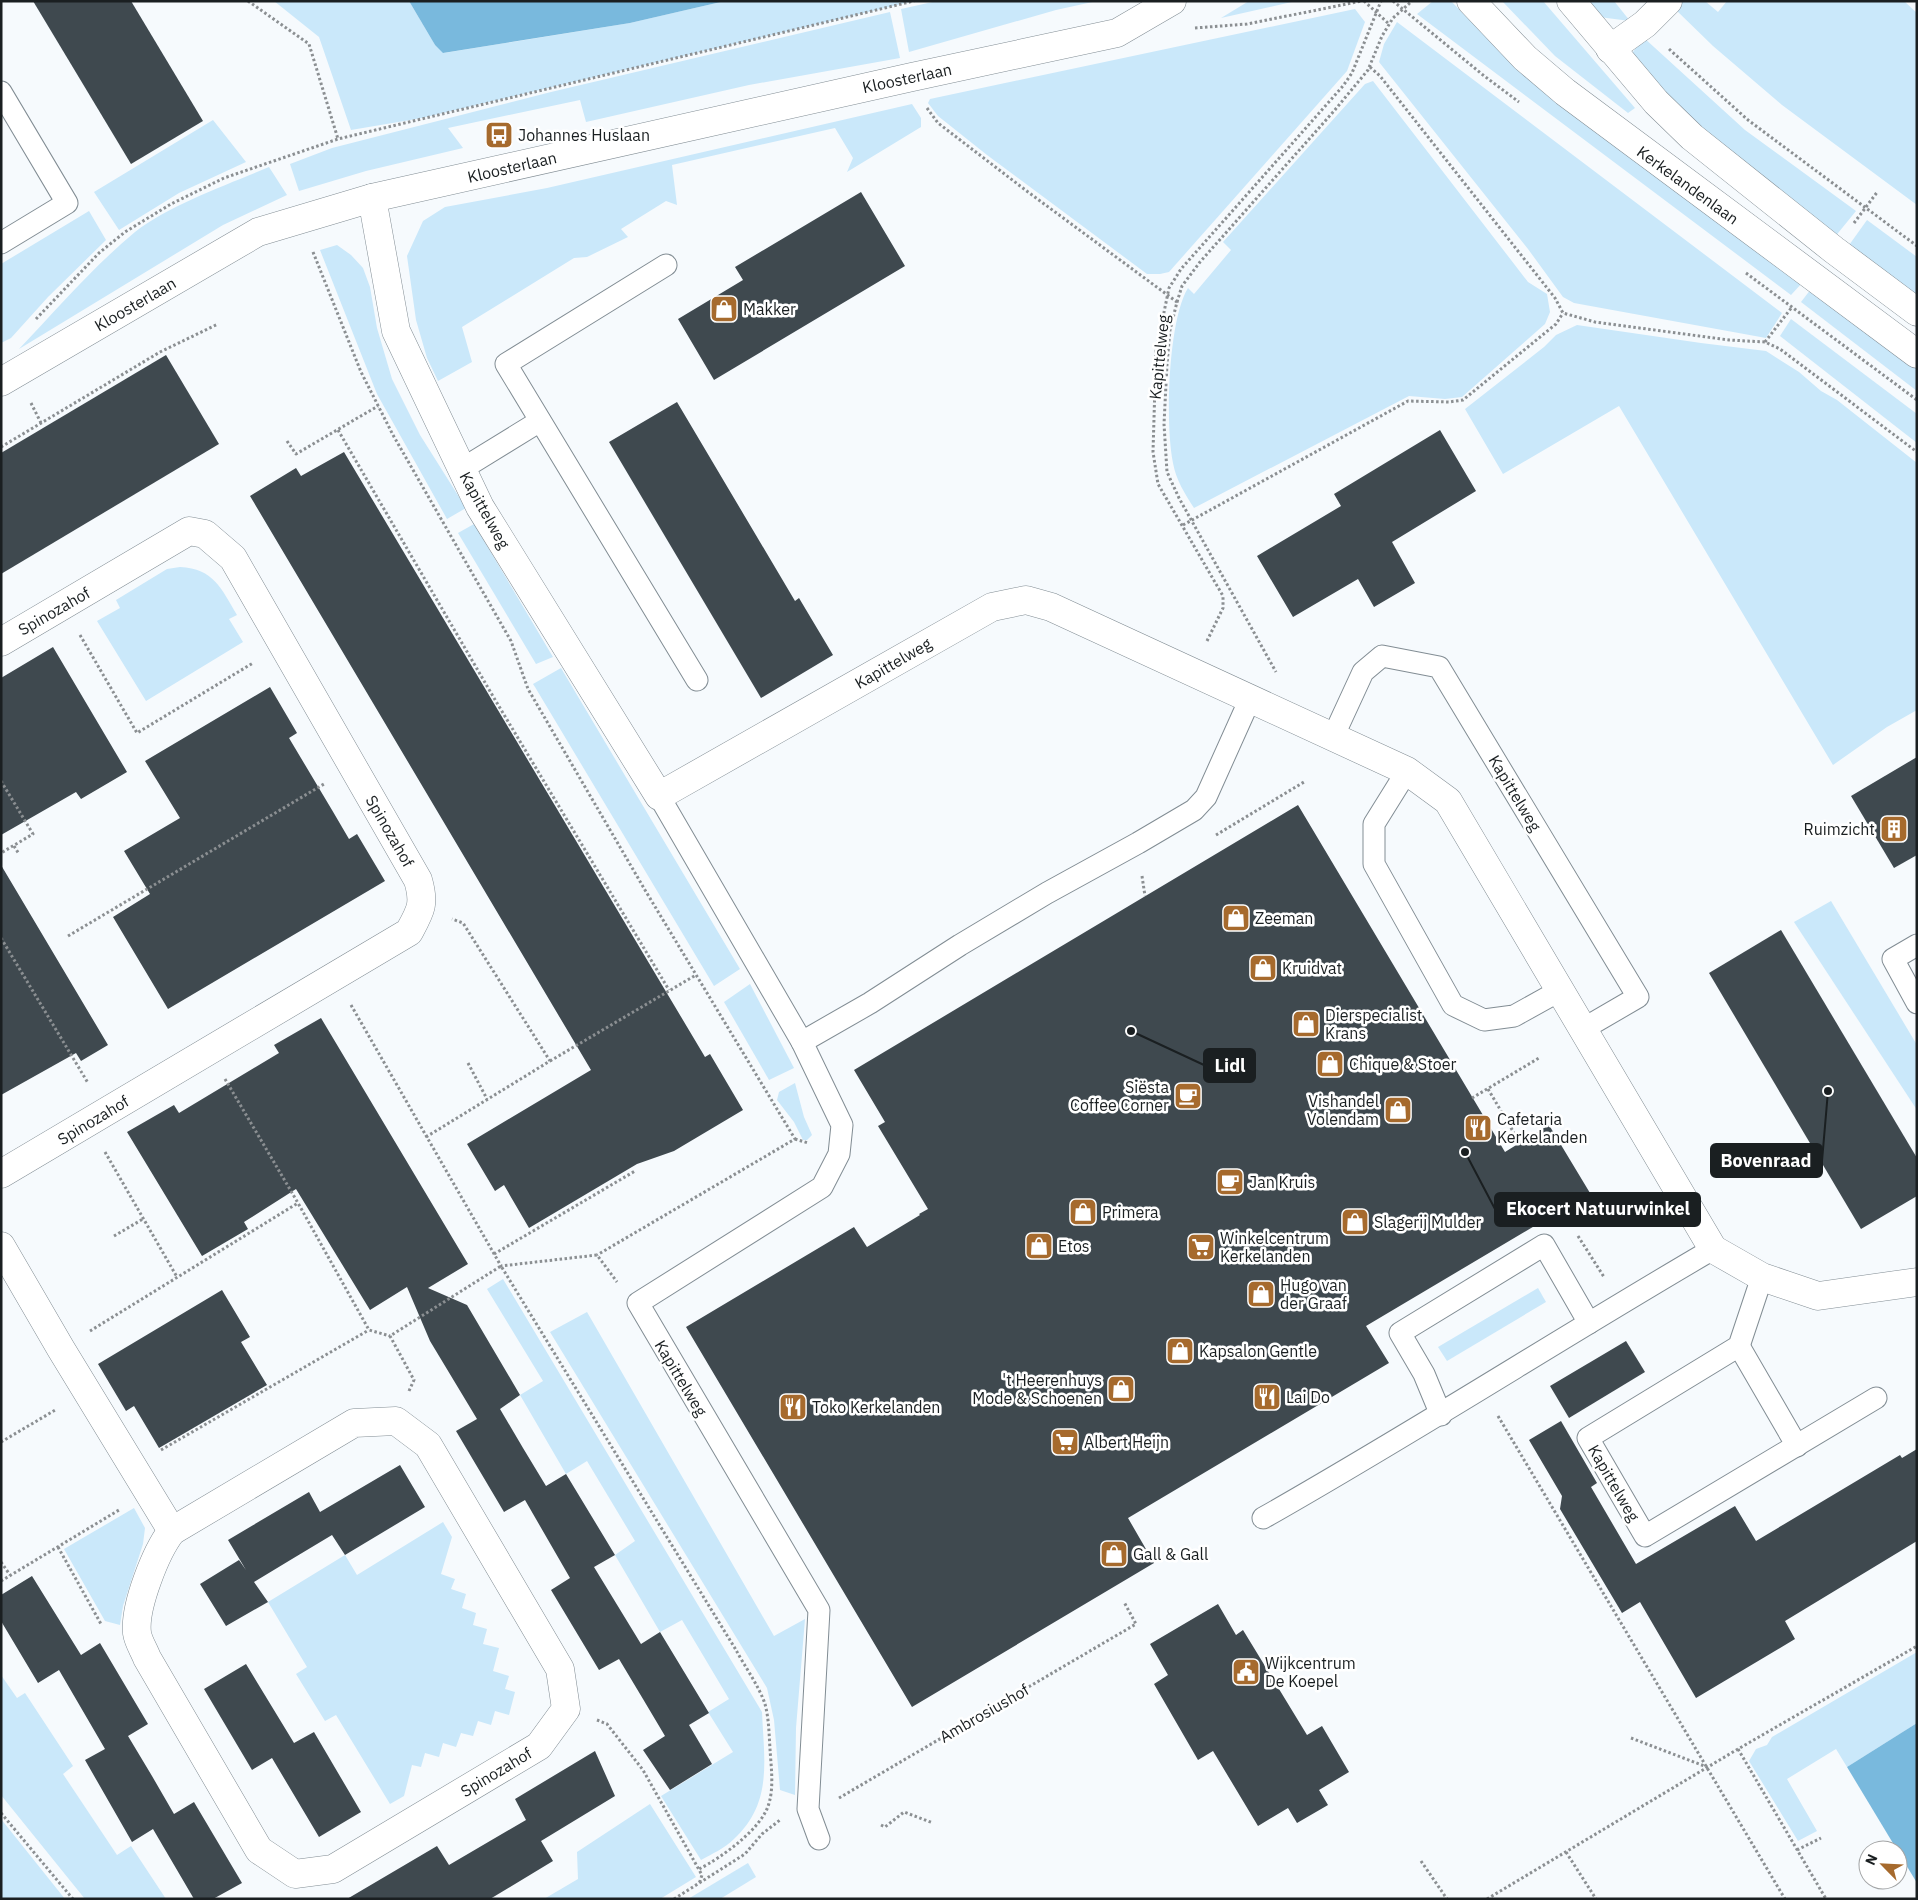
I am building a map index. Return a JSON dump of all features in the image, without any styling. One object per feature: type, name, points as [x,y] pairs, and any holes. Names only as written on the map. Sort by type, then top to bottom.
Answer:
[{"type":"street","name":"Kloosterlaan","points":[[1,382],[258,232],[372,198],[1117,33],[1172,1]]},
{"type":"street","name":"Kerkelandenlaan","points":[[1471,1],[1525,58],[1565,92],[1917,354]]},
{"type":"street","points":[[1571,1],[1656,102],[1692,137],[1834,250],[1917,312]]},
{"type":"street","points":[[1610,49],[1645,24],[1668,1]]},
{"type":"street","name":"Kapittelweg","points":[[372,198],[396,331],[480,507],[659,796],[992,607],[1026,600],[1051,607],[1407,771],[1448,801],[1713,1249],[1762,1277],[1818,1296],[1917,1282]]},
{"type":"street","name":"Spinozahof","points":[[1,642],[189,531],[205,534],[234,558],[418,880],[423,897],[410,932],[1,1174]]},
{"type":"street","points":[[1,1246],[86,1392],[172,1531]]},
{"type":"street","points":[[396,1421],[428,1446],[560,1668],[566,1709]]},
{"type":"street","name":"Spinozahof","points":[[396,1421],[354,1423],[172,1531],[158,1553],[140,1607],[137,1633],[146,1658],[259,1850],[294,1874],[333,1869],[539,1746],[566,1709]]},
{"type":"lane","points":[[1,92],[67,203],[1,242]]},
{"type":"lane","points":[[666,265],[506,364],[697,680]]},
{"type":"lane","points":[[462,469],[540,421]]},
{"type":"lane","name":"Kapittelweg","points":[[1333,737],[1364,672],[1382,656],[1439,667],[1638,997],[1583,1029]]},
{"type":"lane","points":[[802,1042],[870,1003],[1046,893],[1194,810],[1206,797],[1250,699]]},
{"type":"lane","points":[[1407,771],[1374,824],[1374,864],[1453,1005],[1484,1020],[1514,1016],[1560,991]]},
{"type":"lane","name":"Kapittelweg","points":[[659,796],[802,1042],[842,1124],[839,1154],[822,1187],[638,1303],[818,1610],[808,1806]]},
{"type":"lane","points":[[1917,945],[1893,959],[1917,1003]]},
{"type":"lane","points":[[1441,1415],[1424,1374],[1400,1333],[1544,1245],[1589,1323]]},
{"type":"lane","points":[[1263,1518],[1441,1415],[1713,1249]]},
{"type":"lane","points":[[1762,1277],[1739,1346],[1797,1446]]},
{"type":"lane","name":"Kapittelweg","points":[[1739,1346],[1588,1438],[1645,1536],[1876,1398]]},
{"type":"lane","points":[[808,1806],[819,1840]]},
{"type":"path","points":[[248,1],[309,44],[338,139]]},
{"type":"path","points":[[30,326],[99,253],[125,232],[171,204],[224,178],[338,139],[914,1]]},
{"type":"path","points":[[1191,28],[1247,24],[1363,1],[1389,24]]},
{"type":"path","name":"Kapittelweg","points":[[1192,671],[1223,608],[1223,596],[1158,484],[1153,452],[1156,351],[1167,295],[1169,288],[1181,269],[1343,86],[1352,73],[1381,1]]},
{"type":"path","points":[[1279,678],[1191,520],[1167,472],[1164,447],[1170,330],[1182,286],[1200,262],[1334,111],[1370,66],[1389,24],[1397,13],[1412,1]]},
{"type":"path","points":[[1645,24],[1678,58],[1748,120],[1917,246]]},
{"type":"path","points":[[1370,66],[1555,298],[1563,313],[1605,323],[1729,340],[1765,342],[1780,349],[1917,452]]},
{"type":"path","points":[[912,77],[928,111],[938,123],[1177,302]]},
{"type":"path","points":[[310,247],[361,372],[393,435],[511,641],[528,689],[795,1139],[597,1255],[501,1266],[390,1336]]},
{"type":"path","points":[[1183,525],[1408,401],[1448,402],[1463,400],[1556,324],[1563,313]]},
{"type":"path","points":[[1,447],[160,352],[218,324]]},
{"type":"path","points":[[286,441],[296,454],[378,406]]},
{"type":"path","points":[[338,430],[494,698],[670,990]]},
{"type":"path","points":[[63,606],[136,733],[283,644]]},
{"type":"path","points":[[68,936],[353,767]]},
{"type":"path","points":[[1,781],[33,834],[1,853]]},
{"type":"path","points":[[1210,838],[1304,782]]},
{"type":"path","points":[[14,846],[19,854]]},
{"type":"path","points":[[1142,879],[1151,874]]},
{"type":"path","points":[[420,907],[463,923],[550,1061]]},
{"type":"path","points":[[1,938],[97,1117],[143,1219],[177,1277]]},
{"type":"path","points":[[426,1136],[696,974]]},
{"type":"path","points":[[335,976],[501,1266],[736,1650],[764,1702],[768,1723],[771,1763],[769,1803],[765,1814],[740,1842],[717,1860],[698,1870]]},
{"type":"path","points":[[208,1051],[298,1203],[369,1330],[390,1336],[414,1380],[396,1421]]},
{"type":"path","points":[[1472,1098],[1539,1058]]},
{"type":"path","points":[[468,1063],[487,1099]]},
{"type":"path","points":[[1488,1089],[1520,1143]]},
{"type":"path","points":[[494,1254],[635,1171]]},
{"type":"path","points":[[61,1350],[298,1203]]},
{"type":"path","points":[[1561,1210],[1604,1278]]},
{"type":"path","points":[[114,1236],[143,1219]]},
{"type":"path","points":[[597,1255],[622,1288],[638,1303]]},
{"type":"path","points":[[132,1467],[369,1330]]},
{"type":"path","points":[[1482,1389],[1785,1899]]},
{"type":"path","points":[[1,1442],[86,1392]]},
{"type":"path","points":[[1,1581],[147,1492]]},
{"type":"path","points":[[58,1546],[102,1626],[137,1633]]},
{"type":"path","points":[[1,1562],[10,1576]]},
{"type":"path","name":"Ambrosiushof","points":[[674,1899],[745,1854],[762,1834],[775,1823],[808,1806],[835,1800],[1136,1624],[1124,1602]]},
{"type":"path","points":[[1487,1899],[1738,1749],[1917,1646]]},
{"type":"path","points":[[566,1709],[608,1724],[643,1770],[702,1875],[699,1884]]},
{"type":"path","points":[[1631,1738],[1708,1767]]},
{"type":"path","points":[[1738,1749],[1826,1899]]},
{"type":"path","points":[[881,1825],[885,1827],[904,1812],[933,1823]]},
{"type":"path","points":[[1,1813],[73,1899]]},
{"type":"path","points":[[1797,1850],[1821,1838]]},
{"type":"path","points":[[1566,1852],[1596,1899]]},
{"type":"path","points":[[1421,1862],[1447,1899]]},
{"type":"shaded area","points":[[274,1],[409,1],[435,45],[444,53],[630,23],[725,1],[914,1],[422,118],[351,130],[319,37]]},
{"type":"shaded area","points":[[937,1],[1097,1],[1056,10],[909,52],[901,9]]},
{"type":"shaded area","points":[[1249,1],[1296,1],[1221,18]]},
{"type":"shaded area","points":[[1433,1],[1451,1],[1509,61],[1803,282],[1791,295],[1417,14]]},
{"type":"shaded area","points":[[1502,1],[1543,1],[1635,108],[1628,113],[1555,56]]},
{"type":"shaded area","points":[[1587,1],[1614,1],[1630,21],[1599,17]]},
{"type":"shaded area","points":[[1683,1],[1705,1],[1718,12],[1727,1],[1904,1],[1917,13],[1917,205],[1782,105],[1713,46],[1676,10]]},
{"type":"shaded area","points":[[1355,9],[1365,22],[1347,71],[1169,272],[1160,274],[1147,274],[987,155],[938,116],[928,103],[930,99]]},
{"type":"shaded area","points":[[890,12],[900,58],[749,85],[586,122],[580,100],[448,128],[463,148],[366,171],[299,191],[290,164],[332,148],[551,92]]},
{"type":"shaded area","points":[[1397,22],[1782,313],[1766,338],[1574,303],[1563,297],[1528,249],[1379,62],[1384,44]]},
{"type":"shaded area","points":[[1643,37],[1745,130],[1856,211],[1834,238],[1704,133],[1658,86],[1631,55]]},
{"type":"shaded area","points":[[1373,81],[1528,282],[1547,294],[1550,312],[1545,324],[1462,397],[1445,399],[1409,396],[1194,508],[1181,487],[1174,469],[1169,424],[1172,347],[1181,303],[1188,288],[1194,294],[1231,250],[1223,242],[1365,84]]},
{"type":"shaded area","points":[[912,104],[921,118],[921,127],[847,172],[853,158],[835,128],[672,165],[677,205],[666,201],[621,229],[628,237],[587,257],[574,258],[462,327],[472,362],[438,381],[427,358],[416,320],[407,256],[423,221],[445,207],[547,188]]},
{"type":"shaded area","points":[[213,120],[246,162],[179,193],[119,230],[94,192]]},
{"type":"shaded area","points":[[269,167],[287,195],[223,225],[19,349],[90,274],[135,232],[182,204]]},
{"type":"shaded area","points":[[89,211],[106,240],[48,297],[11,338],[1,343],[1,264]]},
{"type":"shaded area","points":[[1867,220],[1917,257],[1917,299],[1847,248]]},
{"type":"shaded area","points":[[337,245],[351,255],[363,268],[370,287],[377,328],[392,379],[420,435],[466,508],[447,519],[377,394],[320,250]]},
{"type":"shaded area","points":[[1811,289],[1917,367],[1917,391],[1801,302]]},
{"type":"shaded area","points":[[1791,319],[1917,414],[1917,443],[1780,336]]},
{"type":"shaded area","points":[[1577,325],[1766,351],[1799,372],[1821,391],[1837,400],[1917,463],[1917,710],[1887,727],[1833,765],[1619,406],[1503,474],[1465,409],[1544,347],[1556,335]]},
{"type":"shaded area","points":[[474,524],[553,657],[536,664],[458,533]]},
{"type":"shaded area","points":[[180,567],[192,569],[209,576],[221,588],[237,615],[229,619],[243,642],[146,701],[97,621],[120,608],[116,600],[167,569]]},
{"type":"shaded area","points":[[561,668],[740,969],[714,986],[533,684]]},
{"type":"shaded area","points":[[1831,901],[1917,1045],[1917,1110],[1794,922]]},
{"type":"shaded area","points":[[750,984],[794,1068],[769,1080],[724,1002]]},
{"type":"shaded area","points":[[795,1083],[804,1117],[812,1135],[807,1140],[803,1140],[794,1122],[777,1100],[779,1092]]},
{"type":"shaded area","points":[[503,1279],[762,1712],[763,1780],[761,1796],[755,1811],[746,1825],[730,1842],[701,1860],[661,1796],[733,1752],[708,1712],[729,1699],[682,1620],[660,1632],[615,1555],[635,1541],[587,1461],[566,1474],[520,1395],[543,1381],[487,1289]]},
{"type":"shaded area","points":[[1538,1288],[1546,1302],[1447,1361],[1438,1347]]},
{"type":"shaded area","points":[[587,1312],[774,1636],[805,1619],[796,1728],[795,1795],[780,1790],[774,1720],[767,1688],[550,1332]]},
{"type":"shaded area","points":[[134,1508],[145,1528],[143,1544],[123,1606],[120,1625],[105,1621],[64,1549]]},
{"type":"shaded area","points":[[443,1522],[452,1537],[441,1574],[455,1579],[451,1589],[466,1594],[462,1608],[476,1613],[473,1625],[487,1629],[483,1644],[499,1648],[493,1671],[509,1676],[505,1689],[515,1692],[509,1715],[495,1711],[491,1725],[478,1721],[473,1736],[461,1733],[456,1747],[443,1743],[439,1757],[425,1753],[421,1767],[412,1765],[404,1796],[390,1804],[336,1715],[325,1721],[296,1674],[307,1667],[268,1602],[345,1555],[357,1575]]},
{"type":"shaded area","points":[[1917,1652],[1917,1723],[1847,1767],[1836,1749],[1787,1779],[1817,1831],[1798,1841],[1749,1761],[1756,1749],[1767,1745],[1772,1737]]},
{"type":"shaded area","points":[[1,1675],[17,1698],[25,1693],[73,1766],[63,1774],[117,1855],[131,1846],[166,1899],[85,1899],[1,1795]]},
{"type":"shaded area","points":[[650,1804],[696,1877],[660,1899],[544,1899],[578,1879],[577,1852]]},
{"type":"shaded area","points":[[1,1819],[65,1899],[1,1899]]},
{"type":"shaded area","points":[[748,1863],[756,1877],[720,1899],[688,1899]]},
{"type":"water","points":[[409,1],[725,1],[630,23],[443,53],[435,45]]},
{"type":"water","points":[[1917,1723],[1917,1883],[1908,1868],[1908,1840],[1891,1840],[1847,1767]]},
{"type":"building","points":[[33,1],[131,1],[203,121],[131,164]]},
{"type":"building","points":[[861,192],[905,266],[714,380],[678,319],[743,280],[735,267]]},
{"type":"building","points":[[166,355],[219,444],[1,574],[1,453]]},
{"type":"building","points":[[677,402],[795,601],[799,598],[833,655],[761,698],[609,442]]},
{"type":"building","points":[[1440,430],[1476,491],[1392,542],[1415,583],[1374,607],[1358,579],[1293,617],[1257,556],[1341,506],[1334,494]]},
{"type":"building","points":[[344,452],[705,1057],[710,1054],[743,1110],[674,1151],[637,1164],[529,1228],[504,1185],[495,1191],[467,1144],[591,1070],[250,496],[296,468],[301,476]]},
{"type":"building","points":[[53,647],[127,772],[81,799],[76,792],[1,835],[1,678]]},
{"type":"building","points":[[270,687],[297,733],[289,738],[349,839],[357,834],[385,881],[168,1009],[113,917],[150,894],[124,851],[180,818],[145,761]]},
{"type":"building","name":"Ruimzicht","points":[[1917,757],[1917,855],[1894,868],[1851,796]]},
{"type":"building","name":"Winkelcentrum Kerkelanden","points":[[1298,805],[1505,1152],[1549,1125],[1590,1193],[1366,1326],[1389,1363],[1128,1518],[1154,1563],[912,1707],[686,1327],[854,1227],[867,1247],[928,1209],[878,1126],[885,1122],[854,1070]]},
{"type":"building","points":[[1,865],[108,1045],[81,1061],[76,1053],[1,1095]]},
{"type":"building","points":[[1781,930],[1917,1158],[1917,1196],[1861,1229],[1709,973]]},
{"type":"building","points":[[321,1018],[468,1264],[428,1288],[467,1305],[520,1395],[500,1409],[523,1448],[546,1486],[566,1474],[615,1555],[594,1567],[641,1644],[660,1632],[709,1713],[689,1725],[712,1764],[670,1790],[643,1750],[665,1736],[619,1659],[599,1670],[551,1590],[570,1578],[525,1500],[504,1512],[456,1431],[477,1419],[430,1341],[407,1287],[370,1310],[296,1189],[244,1222],[248,1229],[202,1256],[127,1132],[174,1105],[179,1113],[279,1053],[274,1045]]},
{"type":"building","points":[[222,1290],[250,1337],[241,1342],[267,1385],[159,1448],[134,1406],[126,1411],[98,1364]]},
{"type":"building","points":[[1626,1341],[1645,1372],[1569,1418],[1550,1386]]},
{"type":"building","points":[[1561,1421],[1597,1483],[1591,1487],[1636,1564],[1735,1506],[1756,1541],[1900,1455],[1902,1458],[1917,1449],[1917,1541],[1785,1621],[1795,1639],[1696,1698],[1640,1602],[1622,1613],[1560,1509],[1562,1496],[1529,1440]]},
{"type":"building","points":[[400,1465],[425,1507],[345,1555],[332,1535],[254,1582],[268,1602],[226,1626],[200,1584],[239,1560],[246,1570],[228,1540],[309,1492],[320,1512]]},
{"type":"building","points":[[32,1576],[81,1655],[100,1643],[148,1724],[128,1736],[174,1814],[194,1802],[242,1883],[213,1899],[194,1899],[153,1829],[132,1842],[85,1760],[105,1749],[59,1670],[38,1683],[1,1621],[1,1595]]},
{"type":"building","points":[[1218,1604],[1236,1635],[1243,1630],[1307,1735],[1322,1726],[1349,1772],[1319,1790],[1328,1805],[1297,1823],[1288,1808],[1258,1826],[1213,1751],[1198,1760],[1154,1684],[1168,1675],[1150,1644]]},
{"type":"building","points":[[246,1664],[294,1743],[314,1732],[361,1812],[319,1837],[272,1758],[252,1770],[204,1689]]},
{"type":"building","points":[[595,1751],[615,1796],[541,1841],[553,1861],[490,1899],[347,1899],[437,1846],[449,1865],[526,1820],[515,1799]]},
{"type":"place","name":"Johannes Huslaan","points":[[499,135]]},
{"type":"place","name":"Makker","points":[[724,309]]},
{"type":"place","name":"Ruimzicht","points":[[1894,829]]},
{"type":"place","name":"Zeeman","points":[[1236,918]]},
{"type":"place","name":"Kruidvat","points":[[1263,968]]},
{"type":"place","name":"Dierspecialist Krans","points":[[1306,1024]]},
{"type":"place","name":"Lidl","points":[[1131,1031]]},
{"type":"place","name":"Chique & Stoer","points":[[1330,1064]]},
{"type":"place","name":"Bovenraad","points":[[1828,1091]]},
{"type":"place","name":"Siësta Coffee Corner","points":[[1188,1096]]},
{"type":"place","name":"Vishandel Volendam","points":[[1398,1110]]},
{"type":"place","name":"Cafetaria Kerkelanden","points":[[1478,1128]]},
{"type":"place","name":"Ekocert Natuurwinkel","points":[[1465,1152]]},
{"type":"place","name":"Jan Kruis","points":[[1230,1182]]},
{"type":"place","name":"Primera","points":[[1083,1212]]},
{"type":"place","name":"Slagerij Mulder","points":[[1355,1222]]},
{"type":"place","name":"Etos","points":[[1039,1246]]},
{"type":"place","name":"Winkelcentrum Kerkelanden","points":[[1201,1247]]},
{"type":"place","name":"Hugo van der Graaf","points":[[1261,1294]]},
{"type":"place","name":"Kapsalon Gentle","points":[[1180,1351]]},
{"type":"place","name":"'t Heerenhuys Mode & Schoenen","points":[[1121,1389]]},
{"type":"place","name":"Lai Do","points":[[1267,1397]]},
{"type":"place","name":"Toko Kerkelanden","points":[[793,1407]]},
{"type":"place","name":"Albert Heijn","points":[[1065,1442]]},
{"type":"place","name":"Gall & Gall","points":[[1114,1554]]},
{"type":"place","name":"Wijkcentrum De Koepel","points":[[1246,1672]]}]
